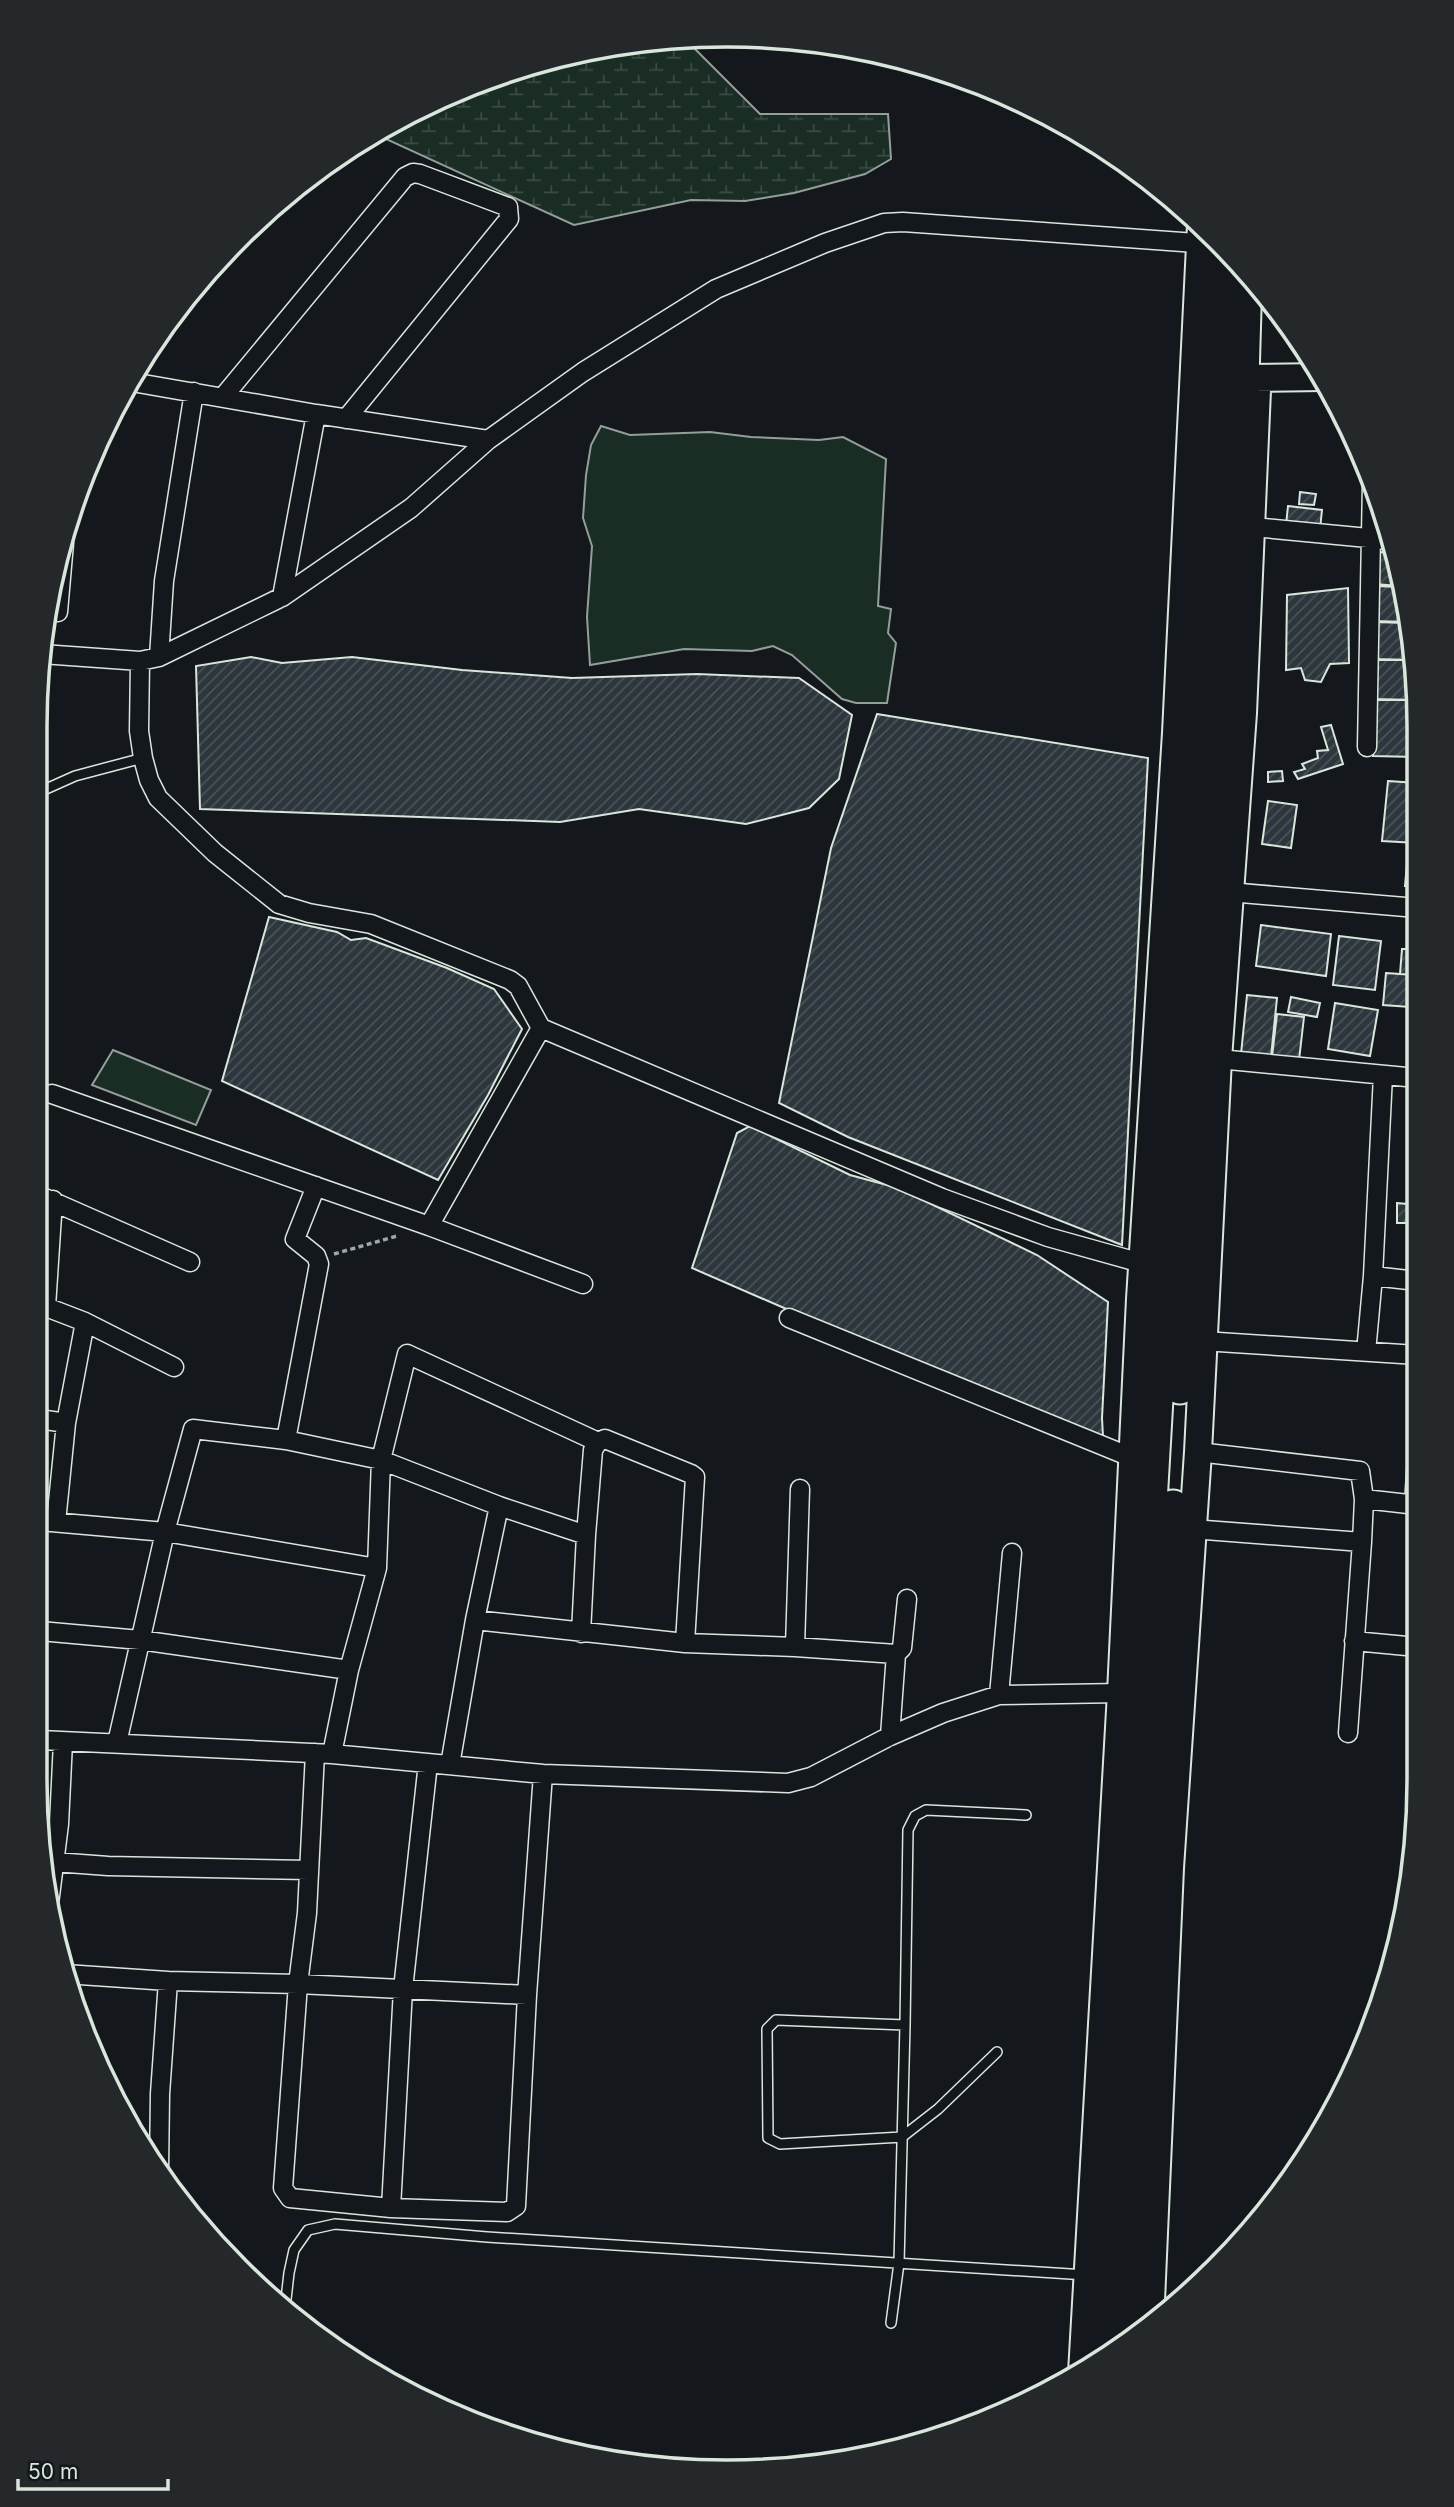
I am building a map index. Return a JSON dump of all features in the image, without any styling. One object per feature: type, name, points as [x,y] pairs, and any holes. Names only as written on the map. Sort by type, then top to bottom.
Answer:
[{"type":"highway","points":[[1129,2328],[1174,1489],[1210,1058],[1242,526],[1211,250]]},
{"type":"highway","points":[[1102,2347],[1154,1267],[1194,558],[1227,377],[1254,299]]},
{"type":"street","points":[[223,397],[405,177],[413,173],[419,174],[508,207],[509,219],[346,419]]},
{"type":"street","points":[[52,655],[140,661],[159,657],[282,597],[411,508],[488,440],[583,372],[716,289],[825,243],[884,223],[903,222],[1200,238]]},
{"type":"street","points":[[1227,377],[1310,377]]},
{"type":"street","points":[[140,383],[346,419],[488,440]]},
{"type":"street","points":[[159,657],[164,580],[194,392]]},
{"type":"street","points":[[282,597],[316,414]]},
{"type":"street","points":[[1367,747],[1371,509]]},
{"type":"street","points":[[1151,2311],[1170,1868],[1198,1452],[1210,1058],[1228,892],[1243,713],[1242,526],[1380,539]]},
{"type":"street","points":[[58,612],[59,600]]},
{"type":"street","points":[[140,661],[139,731],[149,780],[158,798],[215,853],[279,904],[309,914],[371,923],[510,980],[518,986],[541,1028],[942,1198],[1048,1237],[1154,1267],[1133,1458],[1083,2359]]},
{"type":"street","points":[[1228,892],[1407,907]]},
{"type":"street","points":[[429,1226],[541,1028]]},
{"type":"street","points":[[1210,1058],[1407,1077]]},
{"type":"street","points":[[1366,1352],[1384,1074]]},
{"type":"street","points":[[52,1094],[429,1226],[583,1284]]},
{"type":"street","points":[[286,1440],[313,1304],[318,1259],[295,1239],[316,1186]]},
{"type":"street","points":[[47,1197],[190,1262]]},
{"type":"street","points":[[1373,1276],[1407,1280]]},
{"type":"street","points":[[47,1307],[85,1322],[174,1367]]},
{"type":"street","points":[[789,1318],[1133,1458]]},
{"type":"street","points":[[85,1322],[48,1521],[165,1532],[377,1568]]},
{"type":"street","points":[[1203,1341],[1407,1354]]},
{"type":"street","points":[[543,1774],[527,1996],[516,2206],[507,2212],[391,2208],[290,2198],[285,2195],[283,2188],[298,1984],[323,1754],[377,1568],[381,1460],[407,1354],[598,1442]]},
{"type":"street","points":[[47,1420],[66,1423]]},
{"type":"street","points":[[117,1744],[165,1532],[193,1429],[286,1440],[381,1460],[499,1506],[586,1535]]},
{"type":"street","points":[[581,1633],[593,1450],[598,1442],[605,1439],[695,1477],[685,1643]]},
{"type":"street","points":[[1198,1452],[1356,1469],[1362,1476],[1362,1542],[1348,1733]]},
{"type":"street","points":[[795,1647],[800,1489]]},
{"type":"street","points":[[1364,1499],[1407,1503]]},
{"type":"street","points":[[450,1765],[475,1620],[499,1506]]},
{"type":"street","points":[[1192,1530],[1362,1542]]},
{"type":"street","points":[[999,1695],[1012,1553]]},
{"type":"street","points":[[475,1620],[685,1643],[895,1654],[902,1648],[907,1599]]},
{"type":"street","points":[[47,1632],[140,1640],[349,1670]]},
{"type":"street","points":[[1353,1641],[1407,1646]]},
{"type":"street","points":[[890,1736],[895,1654]]},
{"type":"street","points":[[47,1741],[323,1754],[543,1774],[788,1783],[811,1777],[890,1736],[943,1713],[999,1695],[1121,1693]]},
{"type":"street","points":[[51,1848],[59,1824],[63,1742]]},
{"type":"street","points":[[391,2208],[403,1989],[428,1763]]},
{"type":"street","points":[[52,1861],[108,1866],[309,1870]]},
{"type":"street","points":[[76,1975],[527,1996]]},
{"type":"street","points":[[159,2154],[160,2094],[168,1981]]},
{"type":"lane","points":[[47,789],[75,776],[143,758]]},
{"type":"lane","points":[[891,2323],[899,2263],[908,1830],[915,1816],[926,1810],[1026,1815]]},
{"type":"lane","points":[[905,2025],[776,2020],[767,2029],[768,2138],[780,2144],[902,2137],[938,2109],[997,2052]]},
{"type":"lane","points":[[286,2297],[294,2250],[308,2230],[335,2224],[487,2237],[1088,2275]]},
{"type":"path","points":[[318,1259],[429,1226]]},
{"type":"green space","points":[[694,48],[760,114],[888,114],[891,159],[865,174],[794,193],[745,201],[691,200],[574,225],[386,139],[467,99],[551,70],[638,53],[683,49]]},
{"type":"green space","points":[[601,426],[630,435],[710,432],[819,440],[843,437],[886,459],[878,606],[891,609],[888,633],[896,643],[887,703],[856,703],[842,699],[792,655],[773,646],[752,651],[684,649],[590,665],[587,617],[592,546],[583,518],[591,445]]},
{"type":"green space","points":[[113,1050],[211,1090],[196,1125],[92,1085]]},
{"type":"building","points":[[1300,492],[1316,494],[1314,505],[1299,504]]},
{"type":"building","points":[[1288,506],[1322,510],[1320,529],[1286,525]]},
{"type":"building","points":[[1379,552],[1384,552],[1392,585],[1375,584]]},
{"type":"building","points":[[1375,586],[1392,587],[1398,622],[1374,621]]},
{"type":"building","points":[[1348,588],[1349,663],[1330,664],[1321,682],[1305,680],[1301,668],[1286,670],[1287,595]]},
{"type":"building","points":[[1375,622],[1399,623],[1403,660],[1374,659]]},
{"type":"building","points":[[251,657],[282,663],[352,657],[462,670],[572,678],[697,674],[799,678],[852,715],[839,779],[809,808],[746,824],[639,809],[560,822],[200,809],[196,666]]},
{"type":"building","points":[[1373,660],[1403,660],[1406,700],[1372,699]]},
{"type":"building","points":[[1373,700],[1406,700],[1407,757],[1373,756]]},
{"type":"building","points":[[877,714],[1148,758],[1122,1245],[848,1137],[779,1103],[831,848]]},
{"type":"building","points":[[1331,725],[1343,764],[1298,779],[1294,772],[1305,769],[1302,764],[1318,758],[1317,751],[1328,750],[1321,727]]},
{"type":"building","points":[[1282,771],[1283,781],[1268,782],[1268,772]]},
{"type":"building","points":[[1388,781],[1407,782],[1407,842],[1382,841]]},
{"type":"building","points":[[1268,801],[1297,805],[1291,848],[1262,844]]},
{"type":"building","points":[[269,917],[337,932],[351,940],[366,938],[447,968],[494,989],[522,1029],[488,1095],[438,1180],[222,1081]]},
{"type":"building","points":[[1261,925],[1331,934],[1326,976],[1256,966]]},
{"type":"building","points":[[1339,936],[1381,941],[1375,990],[1333,985]]},
{"type":"building","points":[[1402,949],[1407,949],[1407,974],[1400,974]]},
{"type":"building","points":[[1386,973],[1407,975],[1407,1007],[1383,1005]]},
{"type":"building","points":[[1247,995],[1277,998],[1271,1057],[1241,1054]]},
{"type":"building","points":[[1291,997],[1320,1003],[1317,1017],[1288,1012]]},
{"type":"building","points":[[1335,1003],[1378,1010],[1370,1056],[1328,1049]]},
{"type":"building","points":[[1277,1014],[1304,1017],[1299,1060],[1272,1057]]},
{"type":"building","points":[[750,1126],[850,1175],[898,1188],[1037,1255],[1108,1302],[1103,1437],[883,1351],[692,1268],[737,1133]]},
{"type":"building","points":[[1397,1203],[1407,1204],[1407,1223],[1397,1223]]}]
